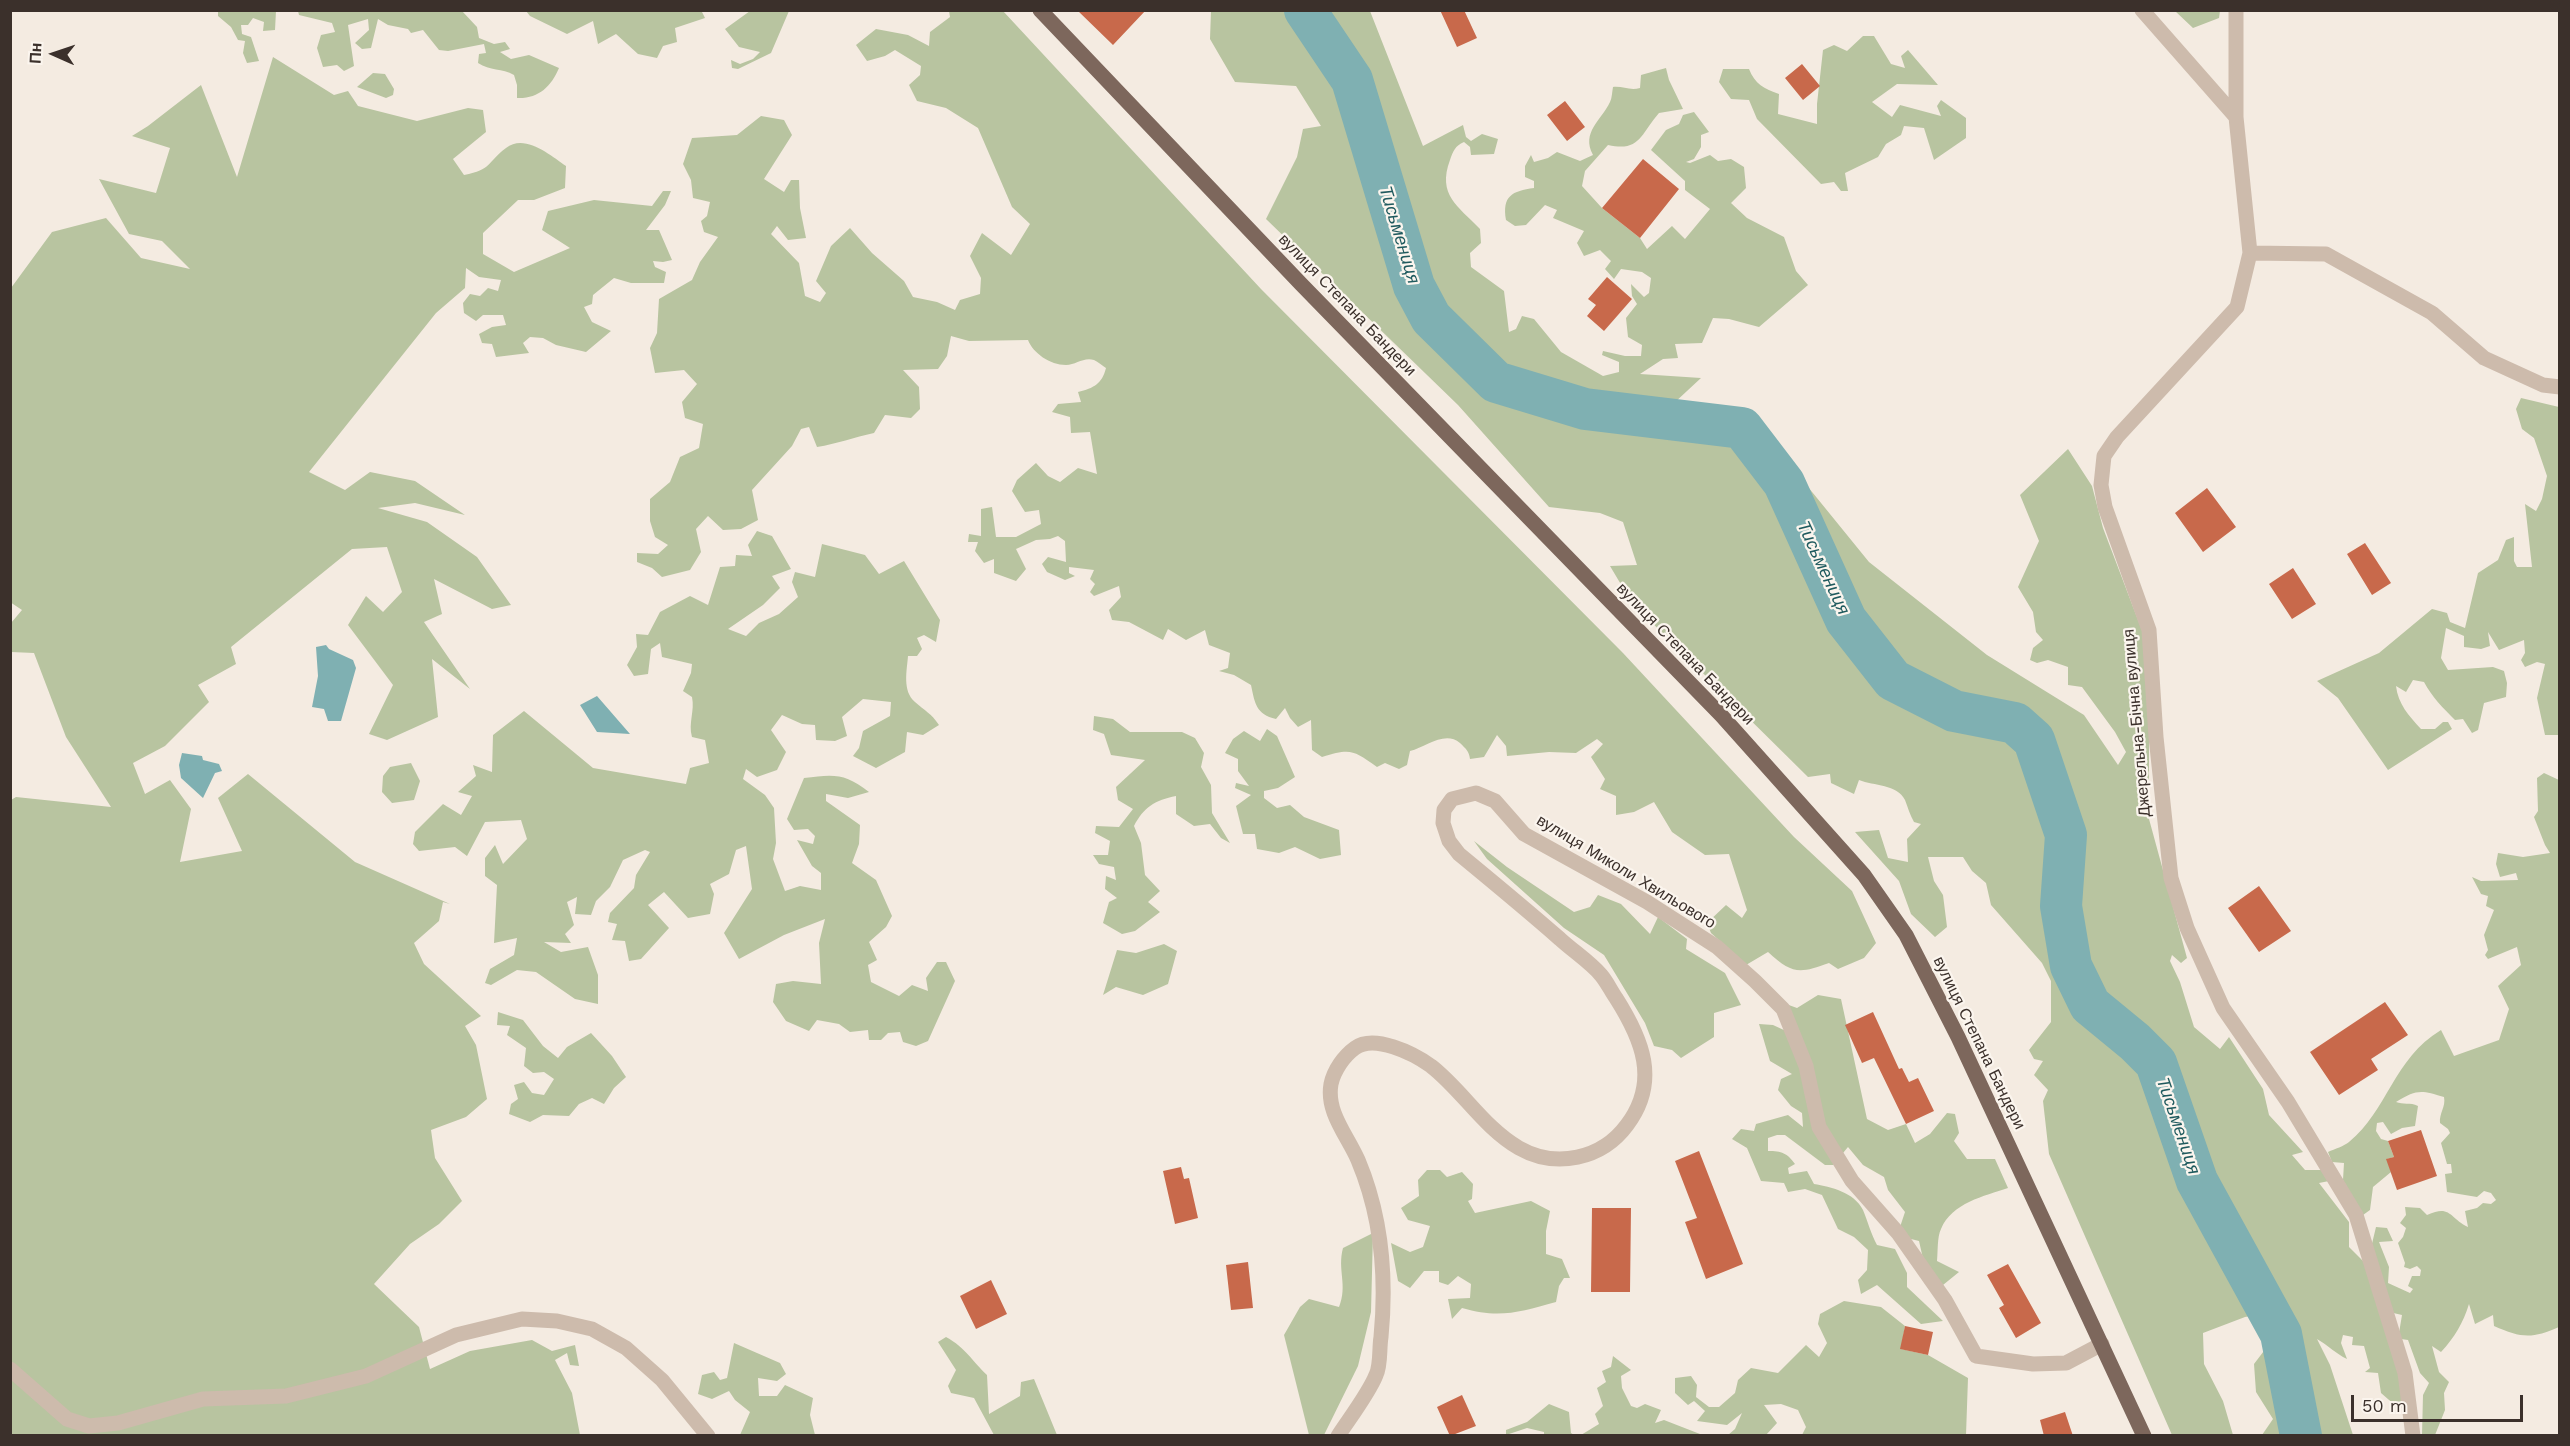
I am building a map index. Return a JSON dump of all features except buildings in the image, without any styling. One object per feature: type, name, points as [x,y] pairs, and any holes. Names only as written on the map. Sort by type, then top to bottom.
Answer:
[{"type":"main road","name":"вулиця Степана Бандери","points":[[1040,10],[1309,293],[1721,715],[1864,875],[1906,935],[1932,986],[2144,1436]]},
{"type":"street","points":[[2142,10],[2236,117]]},
{"type":"street","name":"Джерельна-Бічна вулиця","points":[[2236,10],[2236,117],[2250,253],[2237,307],[2117,437],[2104,456],[2101,485],[2105,507],[2149,630],[2157,748],[2171,878],[2187,928],[2223,1008],[2288,1102],[2356,1215],[2406,1373],[2413,1436]]},
{"type":"street","points":[[2250,253],[2326,254],[2432,313],[2484,358],[2543,385],[2559,387]]},
{"type":"street","name":"вулиця Миколи Хвильового","points":[[1338,1436],[1377,1375],[1383,1314],[1384,1272],[1379,1228],[1371,1191],[1331,1108],[1332,1082],[1345,1055],[1361,1044],[1388,1044],[1430,1066],[1479,1115],[1520,1149],[1550,1158],[1569,1160],[1583,1157],[1616,1138],[1637,1108],[1643,1089],[1643,1051],[1635,1028],[1601,975],[1459,854],[1449,841],[1443,824],[1444,810],[1452,799],[1476,793],[1495,801],[1524,834],[1647,902],[1717,947],[1783,1009],[1806,1066],[1819,1127],[1852,1180],[1898,1233],[1945,1300],[1976,1356],[2033,1364],[2066,1363],[2102,1344]]},
{"type":"street","points":[[10,1369],[67,1419],[89,1426],[118,1423],[203,1400],[286,1396],[366,1376],[456,1335],[522,1319],[557,1321],[592,1329],[626,1347],[662,1380],[708,1436]]},
{"type":"green space","points":[[701,10],[705,18],[675,28],[677,42],[663,46],[657,58],[638,54],[616,34],[598,44],[593,21],[567,34],[530,16],[526,11]]},
{"type":"green space","points":[[218,11],[276,11],[275,30],[263,31],[264,22],[253,18],[248,25],[241,25],[242,34],[251,37],[259,61],[247,63],[243,53],[245,41],[238,40],[231,27],[218,16]]},
{"type":"green space","points":[[298,11],[462,11],[477,27],[479,38],[494,44],[505,42],[510,49],[500,52],[511,59],[529,55],[559,68],[552,81],[543,90],[525,98],[517,98],[514,75],[478,63],[479,54],[486,53],[484,44],[448,51],[439,50],[423,30],[411,33],[408,29],[388,25],[378,19],[371,48],[362,49],[355,43],[369,30],[368,19],[348,25],[354,66],[344,71],[337,65],[323,67],[317,48],[321,35],[335,32],[332,23],[299,15]]},
{"type":"green space","points":[[750,11],[789,11],[771,53],[738,69],[732,68],[731,60],[740,64],[753,59],[760,52],[739,47],[725,29]]},
{"type":"green space","points":[[949,11],[1003,11],[1261,289],[1623,653],[1794,837],[1852,891],[1876,943],[1864,958],[1838,969],[1829,963],[1810,969],[1796,970],[1783,965],[1768,952],[1746,965],[1711,933],[1707,923],[1726,905],[1742,918],[1747,910],[1729,854],[1705,855],[1672,832],[1654,802],[1634,812],[1616,815],[1616,796],[1600,789],[1605,779],[1591,757],[1603,744],[1597,739],[1576,753],[1549,752],[1507,756],[1506,746],[1497,735],[1484,757],[1470,759],[1468,752],[1460,743],[1448,738],[1410,751],[1407,765],[1399,769],[1385,763],[1377,767],[1351,752],[1339,752],[1322,757],[1312,750],[1311,720],[1298,727],[1285,708],[1276,719],[1269,717],[1260,711],[1255,703],[1251,685],[1234,675],[1219,671],[1228,668],[1230,653],[1209,645],[1205,630],[1186,640],[1168,629],[1163,640],[1129,622],[1112,620],[1109,610],[1121,597],[1119,586],[1094,596],[1090,592],[1095,584],[1090,579],[1094,570],[1069,567],[1069,573],[1075,576],[1065,580],[1047,572],[1042,564],[1048,557],[1066,562],[1065,541],[1058,536],[1036,540],[1016,549],[1026,569],[1016,581],[994,573],[994,559],[984,563],[975,551],[978,542],[968,542],[969,534],[981,536],[981,509],[992,507],[996,537],[1016,537],[1041,524],[1039,510],[1025,512],[1012,491],[1017,480],[1036,463],[1048,476],[1060,482],[1078,468],[1097,474],[1090,432],[1071,433],[1070,417],[1052,412],[1058,404],[1081,402],[1078,392],[1100,382],[1106,368],[1094,360],[1070,365],[1054,363],[1043,357],[1030,345],[1028,340],[969,341],[951,336],[947,356],[938,369],[903,370],[919,387],[920,409],[911,418],[885,415],[874,433],[817,447],[809,427],[801,429],[792,446],[752,490],[758,520],[741,529],[723,530],[708,516],[696,529],[701,552],[690,570],[662,577],[652,568],[637,562],[637,553],[658,554],[668,545],[655,537],[650,521],[650,499],[670,482],[680,457],[699,448],[703,424],[685,418],[682,402],[697,384],[684,370],[655,373],[650,348],[657,333],[659,299],[692,280],[700,262],[718,237],[704,232],[701,221],[707,216],[710,202],[693,198],[691,180],[683,164],[692,138],[737,135],[761,116],[784,120],[792,135],[764,179],[784,192],[791,180],[799,180],[800,208],[806,238],[788,240],[777,226],[771,234],[799,263],[805,296],[820,302],[826,293],[816,281],[831,246],[850,228],[872,253],[904,281],[913,297],[937,302],[955,310],[960,300],[980,294],[981,278],[970,256],[982,233],[1011,255],[1030,224],[1012,207],[978,128],[946,108],[917,101],[909,85],[920,75],[921,66],[895,50],[885,56],[867,61],[856,45],[876,29],[908,35],[929,46],[930,32],[950,17]]},
{"type":"green space","points":[[1211,11],[1370,11],[1423,146],[1463,125],[1466,137],[1471,141],[1482,134],[1498,139],[1494,154],[1471,155],[1470,147],[1464,142],[1458,145],[1450,160],[1446,182],[1448,191],[1457,206],[1480,229],[1481,243],[1470,253],[1471,267],[1504,291],[1509,332],[1516,329],[1522,316],[1534,319],[1561,352],[1603,376],[1619,372],[1619,362],[1602,355],[1603,351],[1625,356],[1641,356],[1642,345],[1628,337],[1626,318],[1637,304],[1632,296],[1631,284],[1644,297],[1649,293],[1651,278],[1642,272],[1621,269],[1614,279],[1605,269],[1611,261],[1600,250],[1584,256],[1577,243],[1584,231],[1553,218],[1557,210],[1545,205],[1526,225],[1515,226],[1506,220],[1507,200],[1514,193],[1534,188],[1534,181],[1525,177],[1525,166],[1531,155],[1534,162],[1548,158],[1557,152],[1580,161],[1593,155],[1589,140],[1591,133],[1610,102],[1613,87],[1640,88],[1641,75],[1666,68],[1669,80],[1683,109],[1659,113],[1643,135],[1633,144],[1619,147],[1608,145],[1585,171],[1582,186],[1602,208],[1640,238],[1647,249],[1672,226],[1685,239],[1710,209],[1685,190],[1685,181],[1651,150],[1666,130],[1679,124],[1683,115],[1694,112],[1709,132],[1701,135],[1701,147],[1694,159],[1686,162],[1690,163],[1710,155],[1718,161],[1731,159],[1744,167],[1746,188],[1731,203],[1747,218],[1784,237],[1796,271],[1808,285],[1759,327],[1729,319],[1713,318],[1702,343],[1675,344],[1678,358],[1663,359],[1640,374],[1701,378],[1673,404],[1756,423],[1869,562],[1987,655],[2084,715],[2118,765],[2126,752],[2115,732],[2082,687],[2068,685],[2068,667],[2048,660],[2037,663],[2030,660],[2033,648],[2043,640],[2036,632],[2033,612],[2018,587],[2039,541],[2020,495],[2068,449],[2092,486],[2103,528],[2143,633],[2149,702],[2149,819],[2187,958],[2181,963],[2172,955],[2170,961],[2180,982],[2194,1027],[2220,1049],[2229,1037],[2263,1089],[2269,1115],[2303,1152],[2292,1155],[2305,1170],[2322,1170],[2329,1181],[2319,1183],[2349,1222],[2349,1247],[2367,1265],[2400,1374],[2404,1401],[2396,1406],[2381,1393],[2378,1373],[2365,1372],[2370,1368],[2364,1346],[2352,1345],[2353,1337],[2343,1335],[2341,1343],[2347,1359],[2317,1339],[2330,1365],[2353,1435],[2262,1435],[2273,1419],[2256,1392],[2254,1364],[2273,1339],[2262,1314],[2245,1317],[2203,1333],[2204,1364],[2223,1401],[2233,1435],[2172,1435],[2049,1154],[2043,1101],[2048,1090],[2034,1075],[2043,1061],[2034,1059],[2029,1050],[2051,1022],[2051,981],[2042,963],[1991,905],[1986,883],[1972,871],[1963,857],[1928,857],[1934,881],[1943,895],[1947,927],[1935,937],[1911,914],[1899,881],[1855,832],[1879,830],[1888,858],[1908,862],[1907,839],[1921,824],[1914,822],[1901,795],[1891,788],[1859,780],[1854,794],[1831,783],[1830,774],[1808,777],[1632,603],[1610,566],[1637,565],[1623,522],[1600,513],[1549,507],[1458,405],[1266,219],[1297,157],[1303,129],[1321,126],[1296,86],[1235,82],[1210,39]]},
{"type":"green space","points":[[2175,11],[2220,11],[2219,18],[2193,28]]},
{"type":"green space","points":[[1863,36],[1874,36],[1891,64],[1905,68],[1901,56],[1908,50],[1938,85],[1897,84],[1872,102],[1892,117],[1900,105],[1941,116],[1937,106],[1941,100],[1966,118],[1966,138],[1934,160],[1924,128],[1904,126],[1901,135],[1886,144],[1878,157],[1845,173],[1848,191],[1841,191],[1834,182],[1821,184],[1757,119],[1749,100],[1731,99],[1719,82],[1723,69],[1749,69],[1754,79],[1761,85],[1779,94],[1778,114],[1817,124],[1823,50],[1834,45],[1847,51]]},
{"type":"green space","points":[[273,57],[334,95],[348,91],[358,106],[417,121],[468,108],[483,110],[486,132],[453,159],[464,175],[484,168],[506,148],[521,143],[538,148],[566,166],[565,188],[534,200],[518,200],[483,233],[483,254],[514,272],[570,248],[542,230],[548,211],[594,200],[652,206],[663,191],[671,191],[665,205],[646,230],[659,230],[672,260],[653,261],[655,267],[666,272],[664,283],[631,283],[614,278],[593,295],[592,304],[584,307],[592,322],[611,331],[586,352],[556,345],[543,338],[530,337],[523,343],[529,353],[496,357],[492,344],[482,343],[479,334],[492,327],[506,325],[503,315],[483,315],[476,321],[464,313],[463,303],[470,294],[480,296],[488,288],[498,291],[501,280],[479,277],[466,268],[465,288],[436,313],[309,472],[345,490],[370,472],[415,481],[465,515],[415,503],[378,508],[427,522],[477,557],[511,605],[492,609],[434,579],[442,614],[424,622],[470,689],[432,659],[438,717],[387,740],[369,734],[393,685],[348,625],[366,596],[383,612],[402,592],[387,547],[352,549],[231,647],[236,664],[198,685],[209,702],[165,746],[133,763],[145,794],[170,780],[191,809],[180,862],[242,851],[218,798],[248,774],[355,862],[450,904],[443,902],[439,921],[414,943],[424,964],[481,1016],[465,1026],[476,1045],[487,1099],[466,1117],[431,1130],[435,1158],[462,1201],[439,1224],[410,1244],[374,1284],[419,1327],[430,1369],[470,1351],[532,1340],[552,1351],[575,1345],[579,1366],[570,1365],[567,1353],[555,1360],[572,1393],[580,1435],[11,1435],[11,800],[16,797],[111,807],[66,737],[34,653],[11,652],[11,623],[22,610],[10,602],[11,288],[52,232],[106,218],[141,258],[190,269],[162,241],[129,234],[99,179],[156,193],[170,148],[132,136],[201,85],[237,177]]},
{"type":"green space","points":[[373,73],[385,74],[394,89],[393,95],[386,98],[357,87]]},
{"type":"green space","points":[[2521,398],[2559,407],[2559,735],[2545,735],[2537,698],[2545,664],[2537,662],[2525,667],[2521,660],[2525,653],[2524,640],[2499,650],[2488,632],[2490,646],[2481,649],[2464,647],[2464,636],[2446,628],[2441,658],[2448,670],[2493,667],[2504,671],[2507,683],[2506,697],[2484,703],[2478,730],[2472,733],[2463,719],[2455,720],[2442,707],[2424,682],[2413,680],[2406,692],[2396,686],[2402,704],[2421,729],[2435,729],[2443,722],[2448,722],[2452,729],[2388,770],[2338,698],[2317,681],[2379,653],[2432,609],[2447,613],[2450,622],[2465,628],[2478,573],[2498,560],[2506,540],[2514,537],[2514,561],[2517,567],[2532,567],[2525,504],[2536,511],[2542,499],[2547,476],[2534,438],[2522,429],[2516,409]]},
{"type":"green space","points":[[757,531],[772,536],[791,569],[772,576],[780,588],[763,605],[728,629],[746,636],[759,623],[779,614],[798,597],[792,582],[795,572],[815,577],[822,544],[865,555],[879,574],[904,561],[940,620],[936,642],[924,635],[917,638],[922,649],[917,656],[908,656],[906,680],[911,697],[939,725],[923,735],[907,732],[905,752],[876,768],[853,756],[859,748],[863,731],[890,716],[891,702],[863,699],[842,717],[847,736],[835,741],[816,740],[815,725],[802,724],[782,715],[771,730],[786,752],[777,770],[757,777],[746,769],[743,779],[765,795],[774,808],[776,843],[773,859],[785,891],[800,886],[821,890],[821,873],[812,866],[797,840],[813,844],[815,836],[808,829],[794,830],[787,819],[804,778],[839,776],[853,781],[869,792],[848,798],[826,794],[826,801],[860,825],[859,844],[852,863],[876,880],[892,916],[886,927],[869,942],[877,960],[868,965],[871,982],[899,996],[912,985],[928,991],[926,978],[937,962],[946,962],[955,981],[928,1041],[916,1046],[903,1042],[900,1032],[888,1033],[881,1040],[869,1040],[868,1030],[850,1032],[839,1024],[817,1020],[809,1031],[786,1021],[773,1002],[776,984],[793,981],[821,984],[819,943],[825,919],[784,935],[739,959],[724,933],[752,889],[746,846],[736,850],[729,874],[710,884],[714,894],[710,914],[688,918],[664,892],[648,905],[669,928],[641,959],[629,961],[625,941],[612,940],[617,924],[608,922],[610,913],[634,888],[636,875],[650,852],[645,850],[623,860],[610,887],[596,901],[591,915],[575,914],[577,897],[567,902],[574,925],[565,934],[571,943],[544,942],[561,952],[588,947],[598,975],[598,1004],[575,999],[536,972],[517,970],[491,985],[485,983],[490,969],[514,955],[517,938],[494,943],[497,885],[485,876],[485,858],[495,845],[503,864],[527,839],[521,820],[485,822],[467,856],[455,847],[419,851],[413,844],[415,832],[443,804],[461,815],[472,796],[458,792],[476,776],[473,765],[492,772],[493,735],[524,711],[593,768],[686,784],[690,768],[709,763],[705,740],[692,737],[692,697],[683,691],[691,673],[692,664],[662,657],[660,643],[651,649],[648,674],[634,676],[627,665],[637,647],[636,634],[648,635],[660,612],[690,596],[708,605],[720,567],[735,566],[736,555],[752,556],[748,545]]},
{"type":"green space","points":[[1094,716],[1113,719],[1130,732],[1182,732],[1195,738],[1204,753],[1201,767],[1211,785],[1212,813],[1230,843],[1221,838],[1210,824],[1194,826],[1176,814],[1176,796],[1156,802],[1146,809],[1134,826],[1141,843],[1145,875],[1160,891],[1148,902],[1160,912],[1135,931],[1122,934],[1103,923],[1109,902],[1117,898],[1105,889],[1106,876],[1116,880],[1114,867],[1099,864],[1093,855],[1108,855],[1110,841],[1095,833],[1096,826],[1119,827],[1133,809],[1118,800],[1116,787],[1145,760],[1111,755],[1104,734],[1093,730]]},
{"type":"green space","points":[[1267,729],[1277,736],[1295,777],[1278,788],[1264,791],[1264,798],[1277,808],[1290,805],[1304,817],[1339,830],[1341,855],[1320,859],[1295,847],[1279,853],[1257,849],[1255,834],[1243,834],[1236,806],[1251,795],[1235,788],[1236,783],[1249,786],[1238,771],[1238,759],[1225,753],[1233,739],[1244,731],[1260,741]]},
{"type":"green space","points":[[411,763],[420,781],[414,800],[392,803],[382,792],[383,776],[390,767]]},
{"type":"green space","points":[[2544,773],[2559,780],[2559,1327],[2541,1334],[2526,1336],[2494,1326],[2493,1315],[2475,1324],[2469,1304],[2458,1330],[2441,1352],[2432,1346],[2439,1372],[2449,1382],[2444,1393],[2445,1410],[2435,1435],[2422,1435],[2423,1395],[2429,1383],[2420,1373],[2408,1340],[2401,1339],[2399,1333],[2402,1315],[2389,1312],[2370,1252],[2376,1227],[2387,1228],[2393,1241],[2379,1242],[2389,1267],[2388,1283],[2410,1293],[2413,1289],[2408,1286],[2412,1276],[2420,1276],[2421,1270],[2417,1266],[2410,1269],[2404,1267],[2405,1263],[2398,1243],[2406,1228],[2400,1223],[2406,1215],[2405,1207],[2420,1208],[2427,1215],[2446,1212],[2468,1227],[2465,1211],[2477,1208],[2483,1203],[2491,1204],[2496,1200],[2491,1193],[2484,1191],[2477,1197],[2447,1192],[2445,1174],[2452,1173],[2451,1164],[2447,1164],[2441,1143],[2450,1133],[2440,1123],[2444,1097],[2419,1092],[2396,1102],[2418,1106],[2415,1126],[2402,1128],[2391,1134],[2383,1122],[2377,1123],[2376,1131],[2381,1139],[2388,1141],[2394,1157],[2387,1159],[2391,1172],[2373,1187],[2370,1210],[2363,1215],[2343,1180],[2344,1163],[2332,1162],[2328,1152],[2347,1143],[2362,1129],[2412,1055],[2441,1030],[2454,1056],[2499,1040],[2509,1009],[2498,986],[2521,965],[2517,947],[2488,959],[2485,955],[2488,950],[2484,935],[2494,910],[2486,906],[2488,896],[2481,894],[2472,877],[2481,881],[2518,880],[2516,873],[2500,877],[2496,864],[2498,853],[2523,857],[2550,853],[2534,817],[2538,811],[2537,778]]},
{"type":"green space","points":[[1474,841],[1507,867],[1574,912],[1590,907],[1598,895],[1621,904],[1650,934],[1658,917],[1687,939],[1686,949],[1725,973],[1741,1005],[1714,1013],[1714,1037],[1681,1058],[1672,1050],[1654,1046],[1645,1023],[1604,955],[1564,928],[1487,859]]},
{"type":"green space","points":[[1164,944],[1177,951],[1168,984],[1143,995],[1116,987],[1103,995],[1117,950],[1136,953]]},
{"type":"green space","points":[[1818,995],[1841,999],[1867,1119],[1888,1130],[1906,1124],[1915,1143],[1930,1134],[1947,1113],[1955,1114],[1959,1133],[1954,1141],[1967,1159],[1995,1159],[2008,1188],[1970,1202],[1946,1220],[1939,1236],[1937,1261],[1959,1272],[1943,1285],[1924,1263],[1919,1241],[1907,1238],[1900,1227],[1905,1212],[1888,1190],[1884,1177],[1863,1165],[1848,1147],[1833,1165],[1825,1165],[1785,1135],[1768,1138],[1768,1151],[1784,1153],[1795,1164],[1788,1168],[1789,1174],[1807,1171],[1814,1184],[1841,1191],[1859,1204],[1877,1245],[1895,1249],[1907,1273],[1907,1287],[1943,1321],[1921,1324],[1877,1285],[1861,1294],[1858,1280],[1867,1270],[1868,1250],[1854,1237],[1838,1229],[1822,1195],[1805,1189],[1788,1192],[1784,1183],[1761,1181],[1747,1148],[1732,1139],[1741,1129],[1754,1131],[1756,1124],[1788,1115],[1803,1127],[1802,1113],[1791,1106],[1778,1090],[1781,1079],[1792,1074],[1770,1061],[1759,1024],[1773,1025],[1786,1031],[1786,1004],[1797,1008]]},
{"type":"green space","points":[[498,1012],[523,1020],[543,1046],[558,1058],[567,1047],[591,1033],[612,1056],[626,1077],[614,1088],[604,1104],[592,1098],[579,1104],[569,1116],[543,1115],[530,1122],[509,1114],[511,1104],[518,1099],[514,1085],[524,1082],[532,1093],[544,1095],[554,1079],[544,1072],[533,1073],[524,1066],[526,1048],[507,1035],[510,1026],[497,1025]]},
{"type":"green space","points":[[1427,1170],[1440,1170],[1447,1177],[1462,1172],[1473,1184],[1472,1199],[1468,1201],[1475,1213],[1531,1201],[1550,1211],[1546,1231],[1546,1254],[1562,1259],[1570,1278],[1564,1278],[1559,1286],[1556,1302],[1499,1314],[1462,1308],[1452,1319],[1448,1299],[1470,1298],[1471,1284],[1458,1276],[1448,1285],[1439,1282],[1439,1271],[1424,1271],[1410,1288],[1398,1281],[1391,1243],[1410,1252],[1423,1247],[1430,1226],[1408,1220],[1401,1208],[1419,1196],[1418,1180]]},
{"type":"green space","points":[[1373,1233],[1371,1312],[1358,1366],[1324,1435],[1309,1435],[1284,1335],[1300,1307],[1309,1299],[1339,1307],[1343,1292],[1341,1256],[1343,1248]]},
{"type":"green space","points":[[1844,1301],[1881,1307],[1905,1326],[1901,1349],[1928,1355],[1968,1378],[1966,1435],[1802,1435],[1806,1427],[1798,1410],[1781,1404],[1764,1405],[1777,1423],[1766,1435],[1728,1435],[1735,1429],[1742,1413],[1727,1425],[1697,1421],[1705,1411],[1694,1401],[1688,1405],[1675,1393],[1675,1378],[1691,1376],[1697,1385],[1696,1397],[1709,1407],[1719,1407],[1735,1393],[1738,1380],[1751,1368],[1778,1373],[1806,1345],[1819,1357],[1827,1343],[1818,1324],[1820,1314]]},
{"type":"green space","points":[[946,1337],[964,1350],[987,1375],[989,1414],[1020,1396],[1021,1382],[1034,1379],[1057,1435],[994,1435],[974,1398],[951,1393],[948,1386],[956,1370],[938,1342]]},
{"type":"green space","points":[[734,1343],[780,1363],[786,1374],[777,1381],[758,1378],[759,1396],[777,1396],[785,1385],[813,1398],[810,1415],[815,1435],[740,1435],[750,1412],[735,1400],[729,1391],[712,1399],[698,1394],[702,1375],[714,1372],[720,1380],[727,1378]]},
{"type":"green space","points":[[1613,1356],[1631,1370],[1621,1376],[1622,1388],[1631,1406],[1637,1408],[1645,1404],[1661,1410],[1655,1423],[1664,1420],[1700,1434],[1581,1435],[1599,1424],[1595,1414],[1603,1406],[1597,1388],[1606,1382],[1602,1371],[1611,1367]]},
{"type":"green space","points":[[1549,1404],[1569,1412],[1571,1433],[1574,1435],[1544,1435],[1544,1432],[1527,1428],[1506,1435],[1506,1430],[1527,1422]]},
{"type":"water","points":[[326,645],[329,649],[353,660],[356,668],[341,721],[328,721],[324,709],[312,707],[318,676],[316,647]]},
{"type":"water","points":[[597,696],[630,734],[597,732],[580,705]]},
{"type":"water","points":[[182,753],[202,756],[203,760],[219,764],[222,771],[215,773],[203,798],[181,778],[179,765]]},
{"type":"waterway","name":"Тисьмениця","points":[[1305,10],[1352,80],[1414,286],[1431,318],[1496,382],[1585,409],[1742,428],[1784,483],[1846,620],[1893,680],[1954,711],[2015,723],[2034,740],[2066,835],[2061,906],[2071,966],[2090,1005],[2135,1042],[2156,1063],[2197,1181],[2281,1334],[2301,1436]]}]
